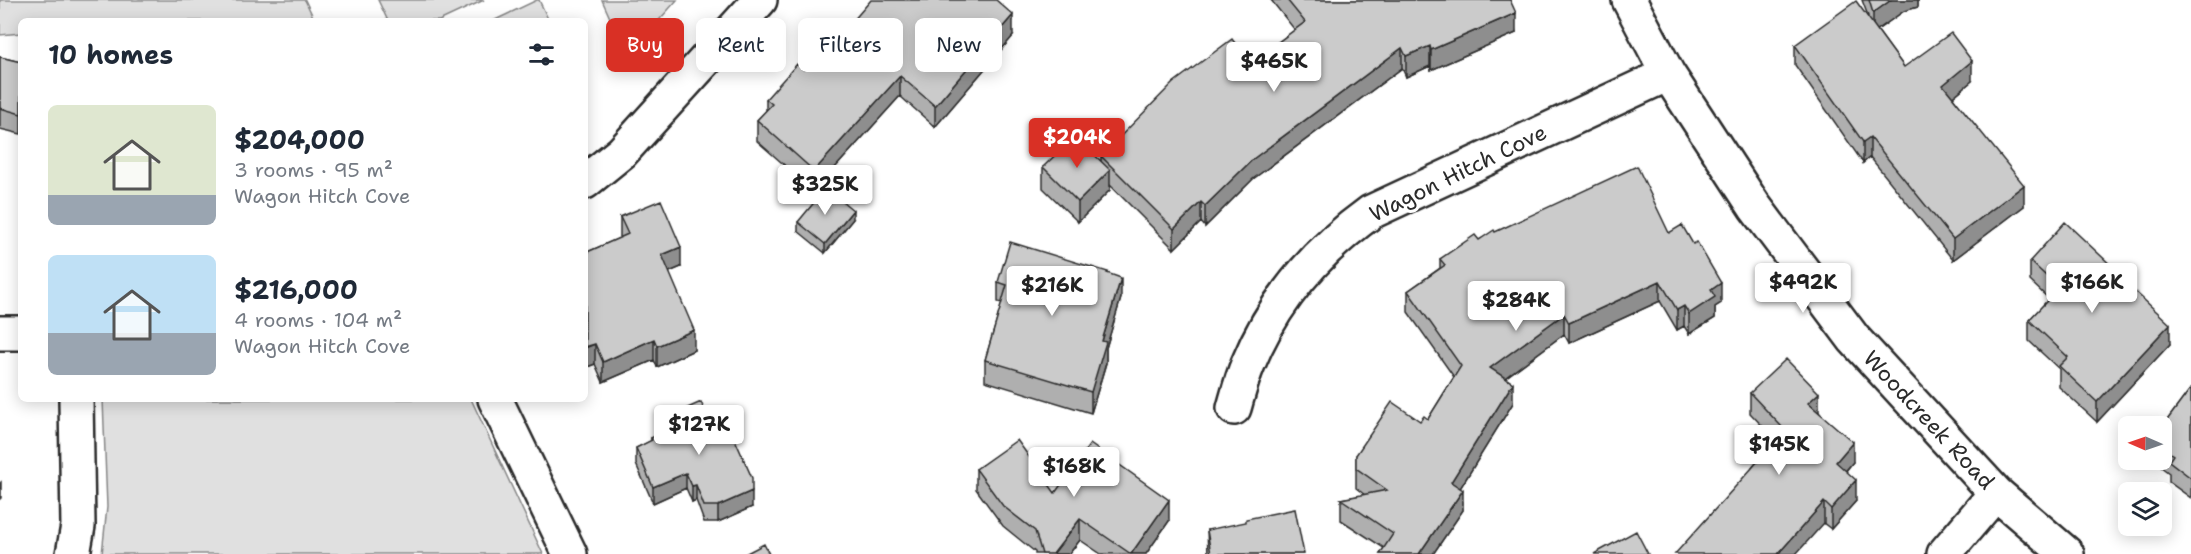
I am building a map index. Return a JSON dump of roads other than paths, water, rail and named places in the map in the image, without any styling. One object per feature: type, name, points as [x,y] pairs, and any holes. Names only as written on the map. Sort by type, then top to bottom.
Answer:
[{"type":"street","points":[[588,180],[622,152],[760,0]]},
{"type":"street","name":"Woodcreek Road","points":[[1629,0],[1668,74],[1755,207],[1854,339],[1996,493],[2067,554]]},
{"type":"street","name":"Wagon Hitch Cove","points":[[1234,408],[1247,365],[1267,324],[1291,288],[1344,231],[1371,212],[1668,74]]},
{"type":"street","points":[[0,333],[18,333]]},
{"type":"street","points":[[73,554],[78,526],[76,402]]},
{"type":"street","points":[[496,402],[570,554]]},
{"type":"street","points":[[1944,554],[1996,493]]}]
